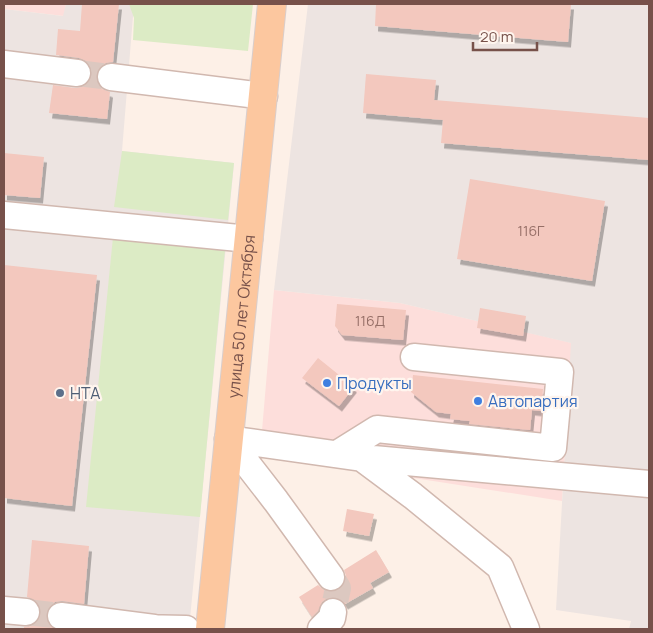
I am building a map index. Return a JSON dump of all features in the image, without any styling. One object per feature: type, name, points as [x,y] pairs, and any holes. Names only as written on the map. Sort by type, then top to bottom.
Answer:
[{"type":"main road","name":"улица 50 лет Октября","points":[[210,629],[272,4]]},
{"type":"lane","points":[[4,64],[77,73]]},
{"type":"lane","points":[[111,77],[264,96]]},
{"type":"lane","points":[[4,215],[249,239]]},
{"type":"lane","points":[[349,456],[377,429],[553,448],[560,372],[414,357]]},
{"type":"lane","points":[[228,439],[349,456],[649,484]]},
{"type":"lane","points":[[228,439],[276,501],[331,578]]},
{"type":"lane","points":[[349,456],[413,496],[500,567],[526,629]]},
{"type":"lane","points":[[61,616],[154,628]]},
{"type":"lane","points":[[100,629],[186,629]]},
{"type":"shaded area","points":[[4,4],[66,4],[64,16],[4,9]]},
{"type":"shaded area","points":[[66,4],[134,4],[122,151],[234,163],[189,629],[4,629],[4,9],[63,16]]},
{"type":"shaded area","points":[[308,4],[649,4],[649,629],[629,629],[631,621],[556,610],[571,343],[400,303],[274,290]]},
{"type":"shaded area","points":[[274,290],[400,303],[572,343],[562,501],[260,454]]},
{"type":"green space","points":[[129,4],[253,4],[248,51],[133,40],[134,18]]},
{"type":"green space","points":[[122,151],[234,163],[228,220],[114,207]]},
{"type":"green space","points":[[113,237],[225,250],[200,517],[86,507]]},
{"type":"building","points":[[82,4],[119,4],[113,62],[106,63],[99,68],[96,76],[97,82],[102,89],[110,92],[107,119],[49,113],[53,85],[82,87],[89,82],[92,75],[91,67],[86,61],[79,58],[56,55],[58,29],[80,31]]},
{"type":"building","points":[[376,4],[571,4],[568,42],[375,26]]},
{"type":"building","points":[[366,74],[436,80],[434,100],[649,118],[649,160],[441,143],[443,120],[363,113]]},
{"type":"building","points":[[4,153],[44,157],[40,198],[4,195]]},
{"type":"building","points":[[470,179],[605,201],[592,281],[457,259]]},
{"type":"building","points":[[4,265],[97,275],[72,506],[4,498]]},
{"type":"building","points":[[337,304],[406,310],[403,340],[342,335],[335,326]]},
{"type":"building","points":[[480,308],[526,316],[523,336],[477,328]]},
{"type":"building","points":[[318,358],[354,387],[339,406],[302,378]]},
{"type":"building","name":"Автопартия","points":[[413,375],[543,389],[541,411],[532,410],[530,430],[469,424],[470,421],[450,419],[451,414],[436,412],[411,392]]},
{"type":"building","points":[[347,509],[374,514],[369,536],[343,531]]},
{"type":"building","points":[[32,540],[89,546],[84,604],[62,601],[55,602],[49,607],[46,614],[47,621],[55,629],[24,629],[24,627],[32,626],[38,621],[41,614],[39,605],[27,597]]},
{"type":"building","points":[[376,550],[389,572],[370,583],[373,588],[345,604],[336,597],[327,598],[312,617],[299,597],[318,585],[325,591],[332,592],[339,589],[345,583],[346,576],[344,570]]},
{"type":"tunnel","points":[[77,73],[111,77]]},
{"type":"tunnel","points":[[331,577],[338,588],[333,612]]},
{"type":"tunnel","points":[[26,612],[61,616]]},
{"type":"place","name":"Продукты","points":[[327,383]]},
{"type":"place","name":"НТА","points":[[60,393]]},
{"type":"place","name":"Автопартия","points":[[478,401]]}]
